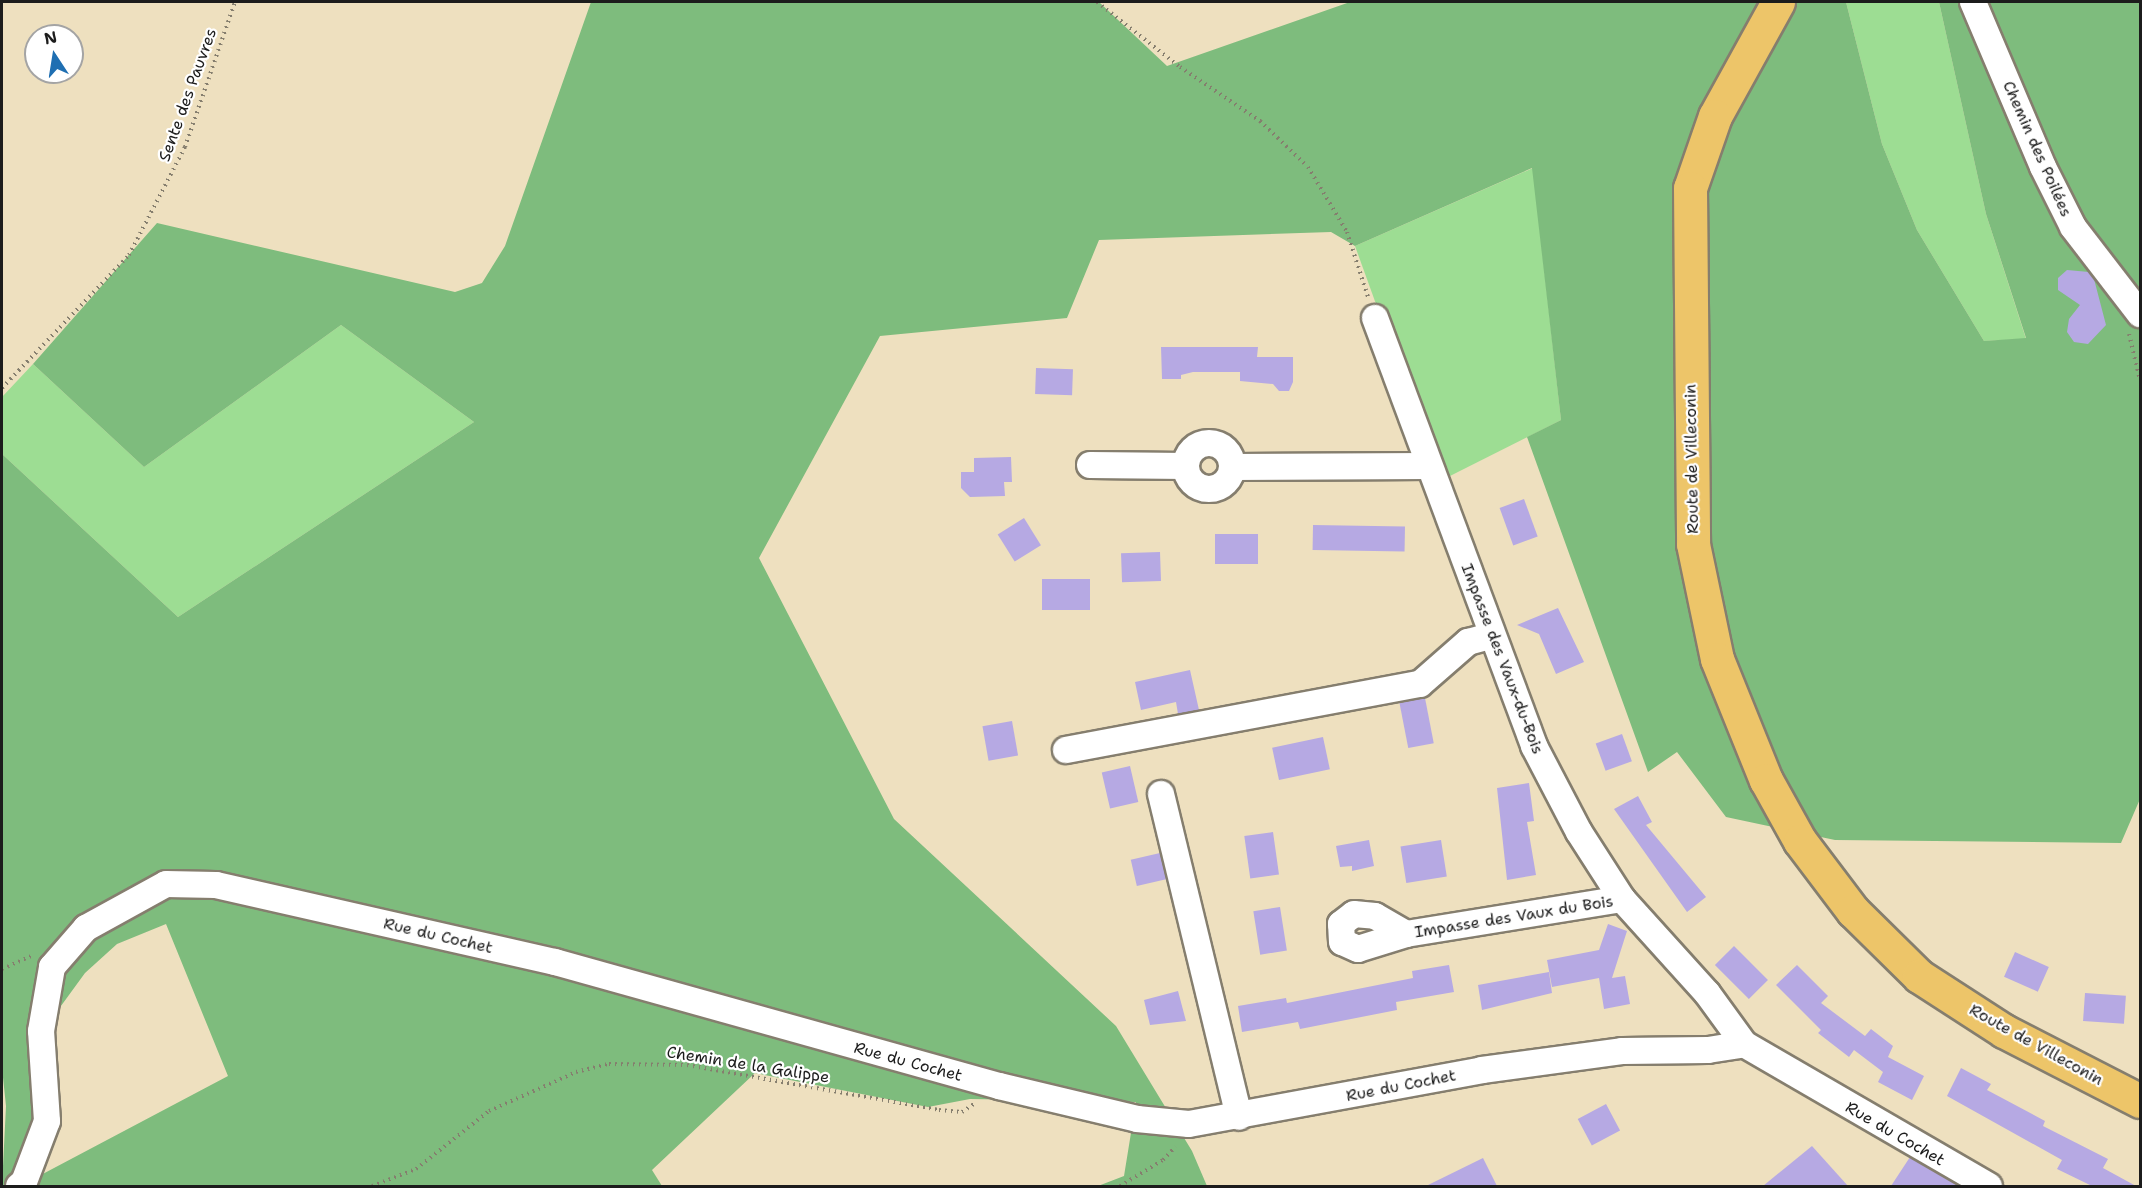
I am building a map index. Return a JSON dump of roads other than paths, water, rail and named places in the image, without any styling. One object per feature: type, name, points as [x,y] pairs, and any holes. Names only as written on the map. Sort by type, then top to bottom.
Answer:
[{"type":"main road","name":"Route de Villeconin","points":[[1778,2],[1715,116],[1689,188],[1693,544],[1717,659],[1766,780],[1800,841],[1853,911],[1919,976],[2004,1031],[2140,1101]]},
{"type":"street","name":"Chemin des Poilées","points":[[1973,2],[2043,167],[2073,227],[2140,314]]},
{"type":"street","name":"Impasse des Vaux-du-Bois","points":[[1375,318],[1490,636],[1534,746],[1579,832],[1622,899],[1707,993],[1744,1044]]},
{"type":"street","points":[[1090,465],[1186,466],[1198,486],[1213,489],[1227,481],[1233,467],[1428,466]]},
{"type":"street","points":[[1066,750],[1420,684],[1468,642],[1490,636]]},
{"type":"street","points":[[1161,794],[1239,1117]]},
{"type":"street","name":"Rue du Cochet","points":[[19,1186],[24,1182],[47,1121],[40,1031],[52,967],[86,928],[166,884],[216,885],[555,962],[786,1030],[999,1086],[1137,1119],[1189,1124],[1239,1117],[1482,1070],[1622,1051],[1708,1050],[1744,1044],[1989,1186]]},
{"type":"street","name":"Impasse des Vaux du Bois","points":[[1406,934],[1622,899]]}]
